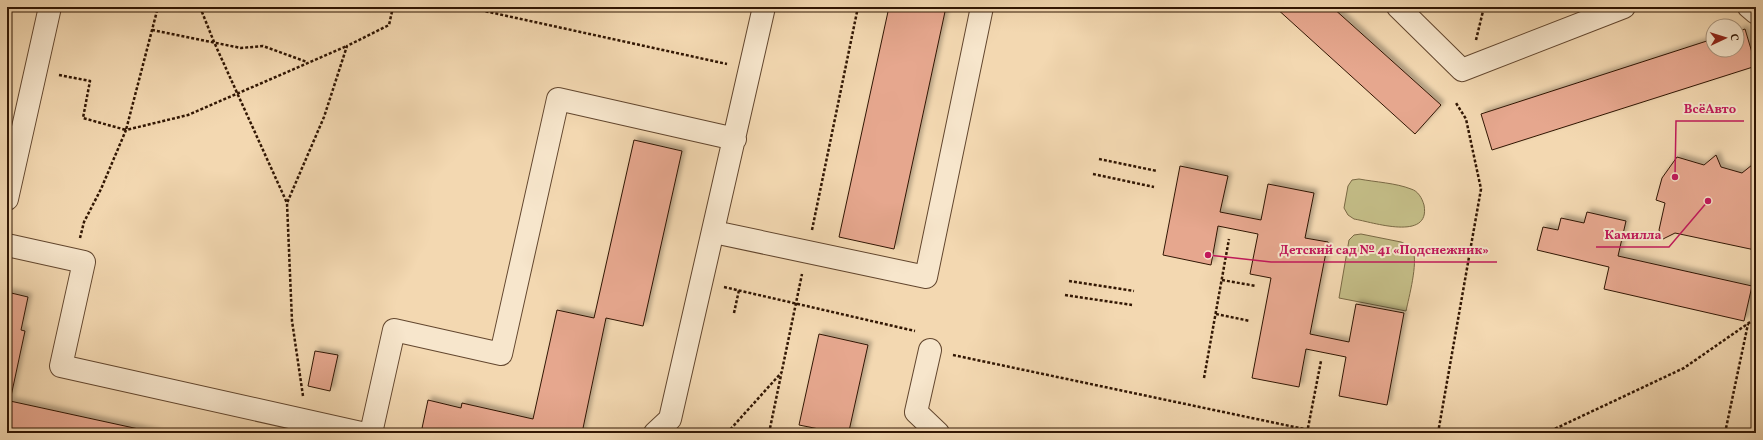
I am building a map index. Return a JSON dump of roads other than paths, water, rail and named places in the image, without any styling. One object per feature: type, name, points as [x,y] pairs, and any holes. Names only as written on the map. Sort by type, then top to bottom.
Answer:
[{"type":"lane","points":[[7,199],[50,7]]},
{"type":"lane","points":[[655,433],[670,419],[714,232],[764,7]]},
{"type":"lane","points":[[714,232],[926,277],[982,7]]},
{"type":"lane","points":[[1398,7],[1462,70],[1624,7]]},
{"type":"lane","points":[[1749,7],[1756,13]]},
{"type":"lane","points":[[371,433],[394,330],[501,354],[558,99],[735,139]]},
{"type":"lane","points":[[7,245],[84,262],[61,366],[311,425],[361,433]]},
{"type":"lane","points":[[930,350],[916,412],[938,433]]},
{"type":"place","name":"ВсёАвто","points":[[1675,177]]},
{"type":"place","name":"Камилла","points":[[1708,201]]},
{"type":"place","name":"Детский сад № 41 «Подснежник»","points":[[1208,255]]}]
